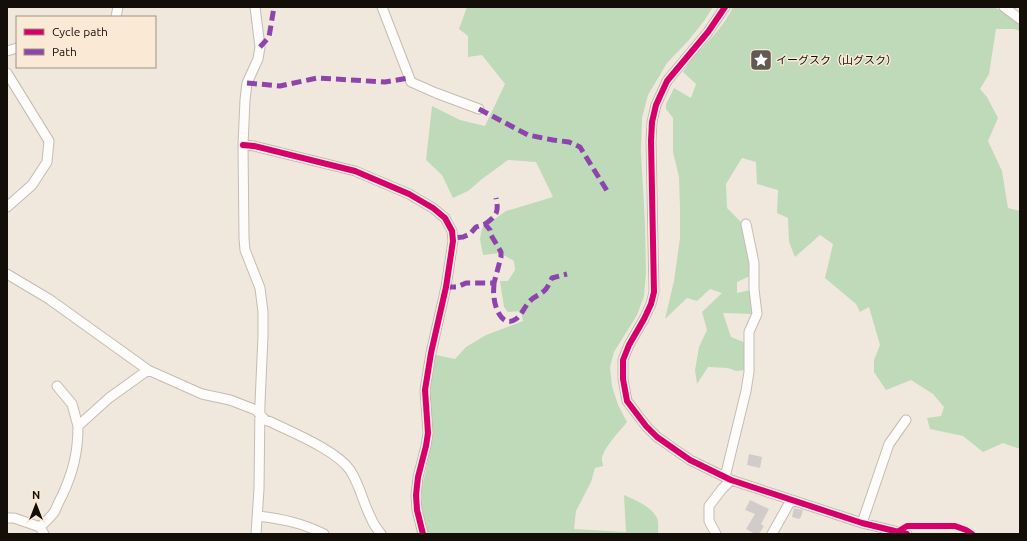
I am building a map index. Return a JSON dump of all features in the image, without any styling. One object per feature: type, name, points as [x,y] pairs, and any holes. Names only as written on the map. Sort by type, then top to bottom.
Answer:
[{"type":"street","points":[[255,7],[260,47],[258,59],[247,83],[243,145],[245,250],[260,288],[263,312],[258,516],[256,534]]},
{"type":"street","points":[[382,7],[411,82],[436,94],[479,109]]},
{"type":"street","points":[[725,7],[708,32],[667,81],[656,106],[652,122],[651,141],[654,292],[651,304],[629,345],[624,360],[623,379],[627,401],[646,426],[657,437],[690,460],[728,478],[791,500],[862,523],[907,534]]},
{"type":"street","points":[[1004,7],[1020,19]]},
{"type":"street","points":[[7,73],[49,141],[48,162],[32,185],[7,207]]},
{"type":"street","points":[[243,145],[254,146],[355,171],[427,203],[445,218],[449,224],[452,231],[453,241],[446,287],[431,353],[425,390],[428,434],[418,477],[416,495],[417,510],[423,534]]},
{"type":"street","points":[[716,534],[709,521],[709,506],[722,489],[728,478],[749,372],[749,332],[757,314],[754,289],[754,263],[746,224]]},
{"type":"street","points":[[7,274],[48,300],[148,370],[202,394],[230,400],[250,407],[256,410],[265,420],[326,450],[341,460],[356,482],[371,519],[381,534]]},
{"type":"street","points":[[78,426],[109,398],[148,370]]},
{"type":"street","points":[[7,518],[14,518],[42,530],[54,512],[71,475],[76,458],[78,426],[72,404],[57,386]]},
{"type":"street","points":[[862,523],[890,444],[906,420]]},
{"type":"street","points":[[772,534],[791,500]]},
{"type":"street","points":[[258,516],[295,522],[324,534]]},
{"type":"green space","points":[[467,7],[713,7],[688,41],[667,63],[648,95],[642,118],[641,152],[645,223],[646,273],[644,296],[637,315],[614,352],[610,367],[612,386],[618,405],[627,422],[605,451],[602,460],[603,466],[595,468],[591,482],[576,511],[574,529],[626,532],[624,495],[651,510],[658,521],[658,534],[427,534],[422,514],[422,486],[432,439],[430,380],[436,355],[455,359],[466,347],[486,335],[523,321],[521,311],[508,312],[504,307],[500,281],[508,281],[515,270],[514,261],[500,253],[483,255],[480,239],[482,228],[506,211],[553,197],[536,162],[508,160],[468,191],[453,198],[442,175],[426,160],[432,106],[460,120],[485,126],[505,84],[482,55],[468,57],[468,36],[459,29]]},
{"type":"green space","points":[[733,7],[992,7],[998,9],[1020,25],[1020,31],[1014,29],[996,29],[989,74],[980,89],[987,97],[998,118],[988,141],[1002,171],[1008,208],[1020,211],[1020,449],[1003,443],[983,452],[963,436],[930,429],[927,418],[941,416],[944,407],[933,394],[911,380],[886,390],[874,372],[874,360],[880,345],[869,307],[860,312],[856,304],[825,278],[833,244],[820,235],[795,257],[789,242],[788,218],[777,213],[778,190],[757,184],[756,162],[742,158],[726,184],[727,208],[743,224],[752,275],[737,282],[737,293],[750,290],[753,314],[723,313],[731,337],[746,343],[746,370],[736,371],[728,368],[708,367],[697,384],[695,370],[699,347],[707,330],[702,312],[722,293],[710,289],[697,301],[687,298],[665,319],[674,281],[680,238],[679,177],[673,152],[673,118],[666,109],[666,104],[674,88],[691,98],[696,84],[683,72],[692,59],[720,28]]},
{"type":"building","points":[[749,454],[762,457],[760,468],[747,465]]},
{"type":"building","points":[[750,500],[769,509],[761,524],[764,526],[759,534],[755,534],[746,529],[755,514],[745,510]]},
{"type":"building","points":[[794,508],[803,510],[799,519],[792,517]]},
{"type":"marked path","points":[[260,47],[269,37],[274,7]]},
{"type":"marked path","points":[[247,83],[280,86],[317,78],[385,82],[409,78]]},
{"type":"marked path","points":[[479,109],[528,135],[569,142],[580,147],[609,194]]},
{"type":"marked path","points":[[485,224],[495,216],[497,210],[496,198]]},
{"type":"marked path","points":[[446,287],[457,287],[466,283],[494,283],[501,257],[501,252],[491,235],[490,230],[485,224],[476,227],[470,234],[463,237],[452,238]]},
{"type":"marked path","points":[[494,283],[494,300],[497,310],[503,319],[511,321],[516,319],[522,313],[534,297],[541,294],[545,290],[552,278],[567,274]]},
{"type":"cycle path","points":[[725,7],[708,32],[667,81],[656,105],[652,122],[651,141],[654,292],[651,304],[629,345],[623,360],[623,379],[627,401],[646,426],[657,437],[690,460],[731,480],[862,523],[907,534]]},
{"type":"cycle path","points":[[243,145],[254,146],[355,171],[409,194],[433,208],[445,218],[452,231],[453,241],[446,287],[431,353],[425,390],[428,433],[418,477],[416,495],[417,510],[423,534]]},
{"type":"cycle path","points":[[897,532],[907,526],[955,526],[972,534]]},
{"type":"place","name":"イーグスク（山グスク）","points":[[761,60]]}]
